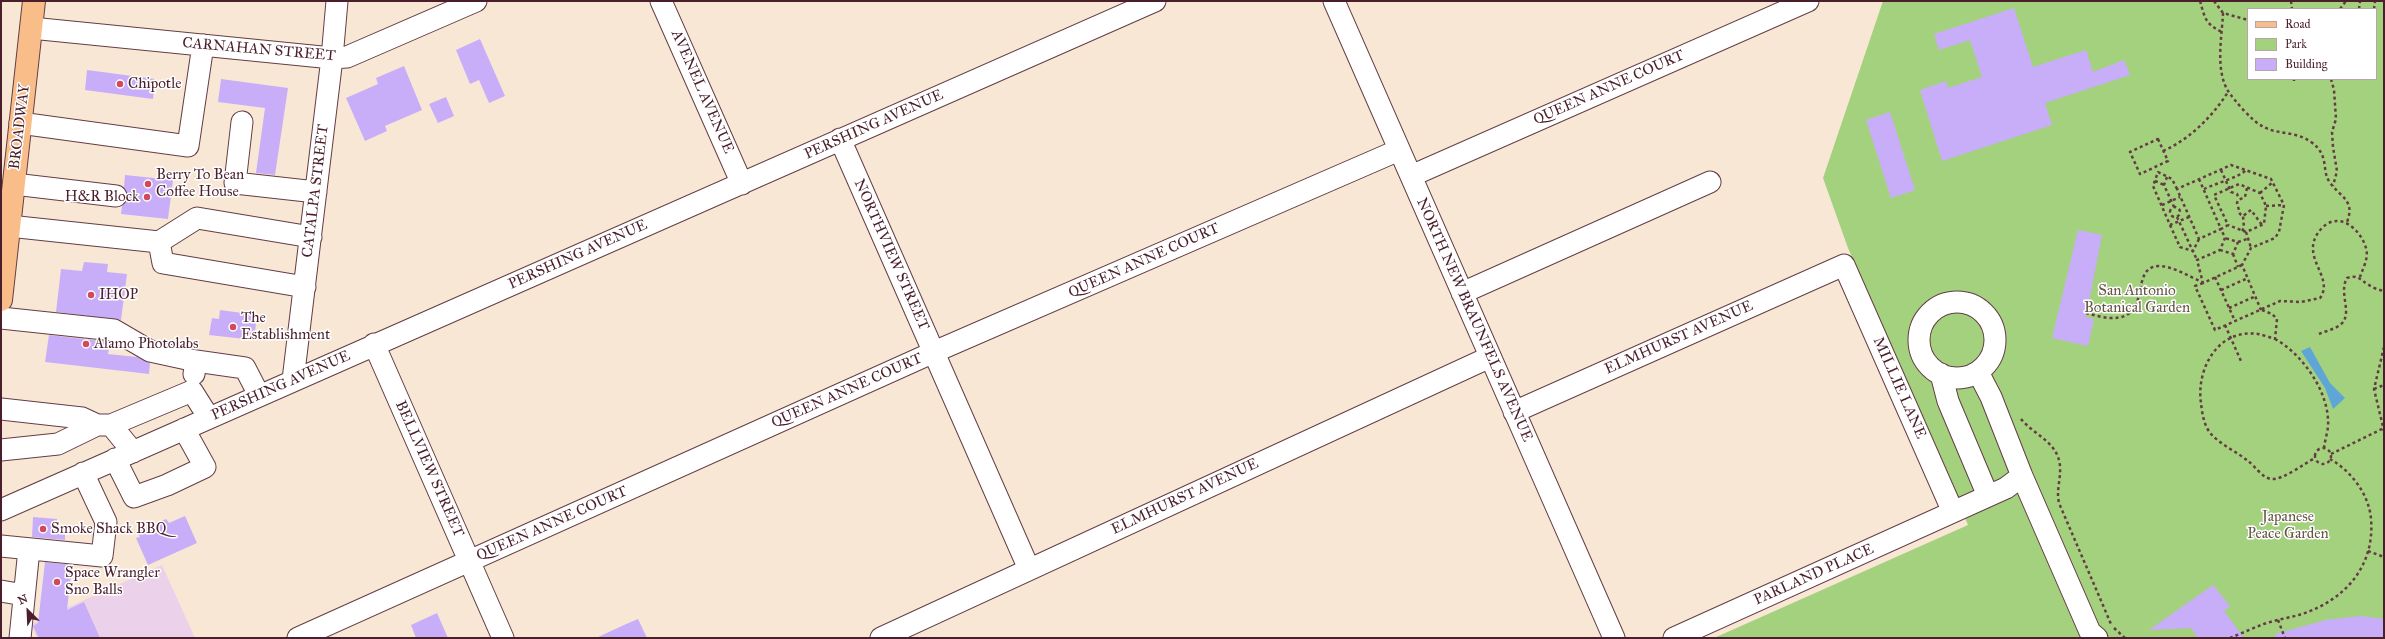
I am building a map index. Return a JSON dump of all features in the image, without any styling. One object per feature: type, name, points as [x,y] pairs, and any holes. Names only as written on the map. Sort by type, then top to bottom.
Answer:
[{"type":"main road","name":"BROADWAY","points":[[1,293],[34,1]]},
{"type":"street","name":"CATALPA STREET","points":[[294,380],[332,58],[337,1]]},
{"type":"street","name":"CARNAHAN STREET","points":[[31,28],[332,58],[347,57],[476,1]]},
{"type":"street","name":"AVENEL AVENUE","points":[[662,1],[742,184]]},
{"type":"street","name":"PERSHING AVENUE","points":[[1,510],[374,344],[742,184],[1155,1]]},
{"type":"street","name":"NORTH NEW BRAUNFELS AVENUE","points":[[1334,1],[1614,638]]},
{"type":"street","name":"QUEEN ANNE COURT","points":[[1411,176],[1808,1]]},
{"type":"street","points":[[20,124],[188,146],[203,46]]},
{"type":"street","points":[[242,122],[235,183],[316,192]]},
{"type":"street","name":"NORTHVIEW STREET","points":[[840,140],[1029,569]]},
{"type":"street","name":"QUEEN ANNE COURT","points":[[298,638],[934,352],[1399,150]]},
{"type":"street","points":[[1462,293],[1710,182]]},
{"type":"street","points":[[14,184],[116,196]]},
{"type":"street","points":[[9,226],[159,242],[197,218],[310,237]]},
{"type":"street","points":[[159,242],[164,263],[305,287]]},
{"type":"street","name":"ELMHURST AVENUE","points":[[1514,412],[1844,265]]},
{"type":"street","name":"MILLIE LANE","points":[[1844,265],[1953,512]]},
{"type":"street","points":[[1955,302],[1967,303],[1978,308],[1988,317],[1996,340],[1993,353],[1987,364],[1978,372],[1966,377],[1953,378],[1941,374],[1930,367],[1923,356],[1920,345],[1920,332],[1925,321],[1933,312],[1943,305],[1955,302]]},
{"type":"street","points":[[1,318],[114,330],[150,351],[196,361],[245,368],[259,395]]},
{"type":"street","name":"BELLVIEW STREET","points":[[374,344],[503,638]]},
{"type":"street","name":"ELMHURST AVENUE","points":[[881,638],[1490,357]]},
{"type":"street","points":[[196,361],[192,391],[209,418]]},
{"type":"street","points":[[1978,372],[1991,397],[2022,476],[2092,636]]},
{"type":"street","points":[[1941,374],[1948,401],[1988,496]]},
{"type":"street","points":[[1,450],[58,444],[192,391]]},
{"type":"street","points":[[1,409],[82,418],[104,425],[124,455],[134,498],[167,485],[204,467],[184,429]]},
{"type":"street","points":[[1,546],[102,556],[106,522],[83,473]]},
{"type":"street","name":"PARLAND PLACE","points":[[1674,638],[2006,488],[2022,476]]},
{"type":"street","points":[[20,638],[29,549]]},
{"type":"street","points":[[1,591],[24,595]]},
{"type":"path","points":[[2200,1],[2204,17],[2211,27],[2222,32]]},
{"type":"path","points":[[2214,1],[2223,13],[2247,20]]},
{"type":"path","points":[[2223,13],[2222,78],[2228,92],[2262,127],[2297,134],[2311,142],[2320,151],[2325,161],[2328,180],[2350,206],[2351,213],[2347,222]]},
{"type":"path","points":[[2331,80],[2334,90],[2336,118],[2332,140],[2337,171],[2333,187]]},
{"type":"path","points":[[2163,151],[2183,141],[2193,132],[2220,104],[2228,92]]},
{"type":"path","points":[[2158,140],[2163,151],[2168,161],[2140,174],[2130,152],[2158,140]]},
{"type":"path","points":[[2177,189],[2231,165],[2271,179],[2284,205],[2277,235],[2271,240],[2251,248],[2240,266],[2195,286],[2215,330],[2280,301],[2301,302],[2320,298],[2324,293],[2325,284],[2313,259],[2313,248],[2316,236],[2323,227],[2333,222],[2347,222],[2355,228],[2366,248],[2366,259],[2360,277]]},
{"type":"path","points":[[2156,167],[2158,172],[2153,186],[2170,225],[2180,247],[2193,251]]},
{"type":"path","points":[[2221,170],[2229,188],[2239,199]]},
{"type":"path","points":[[2208,198],[2238,184],[2246,170]]},
{"type":"path","points":[[2158,172],[2172,179],[2199,239]]},
{"type":"path","points":[[2167,176],[2164,185],[2174,207],[2177,207],[2180,211],[2178,217]]},
{"type":"path","points":[[2204,189],[2225,179],[2242,176]]},
{"type":"path","points":[[2199,179],[2225,238],[2220,250]]},
{"type":"path","points":[[2155,181],[2164,185]]},
{"type":"path","points":[[2260,193],[2273,182]]},
{"type":"path","points":[[2238,184],[2260,193],[2266,206],[2262,225]]},
{"type":"path","points":[[2239,199],[2245,197],[2246,188]]},
{"type":"path","points":[[2214,195],[2228,225],[2244,231],[2262,225]]},
{"type":"path","points":[[2162,205],[2180,197]]},
{"type":"path","points":[[2239,199],[2237,205],[2240,214],[2243,216],[2244,231],[2251,248]]},
{"type":"path","points":[[2266,206],[2284,205]]},
{"type":"path","points":[[2174,207],[2170,214],[2178,217],[2180,221],[2197,260],[2203,282]]},
{"type":"path","points":[[2243,216],[2251,210],[2262,225]]},
{"type":"path","points":[[2170,225],[2189,217]]},
{"type":"path","points":[[2193,251],[2199,239],[2228,225]]},
{"type":"path","points":[[2225,238],[2238,242],[2247,239]]},
{"type":"path","points":[[2233,254],[2238,242]]},
{"type":"path","points":[[2197,260],[2220,250],[2233,254],[2248,278],[2261,310]]},
{"type":"path","points":[[2086,314],[2110,318],[2121,317],[2132,313],[2136,307],[2142,279],[2146,272],[2159,266],[2170,268],[2203,282]]},
{"type":"path","points":[[2319,334],[2341,325],[2346,318],[2347,310],[2343,302],[2344,283],[2347,278],[2353,275],[2360,277],[2369,286],[2384,292]]},
{"type":"path","points":[[2215,277],[2235,321]]},
{"type":"path","points":[[2221,290],[2248,278]]},
{"type":"path","points":[[2229,308],[2256,296]]},
{"type":"path","points":[[2261,310],[2272,314],[2276,319],[2275,339]]},
{"type":"path","points":[[2225,325],[2241,361]]},
{"type":"path","points":[[2246,334],[2257,334],[2275,339],[2295,353],[2315,379],[2328,420],[2324,448],[2317,450],[2315,458],[2272,480],[2266,478],[2255,466],[2211,434],[2202,411],[2200,384],[2204,366],[2213,353],[2223,343],[2231,339],[2246,334]]},
{"type":"path","points":[[2331,454],[2384,429],[2374,390],[2384,348]]},
{"type":"path","points":[[2374,390],[2384,385]]},
{"type":"path","points":[[2016,413],[2026,425],[2051,444],[2057,454],[2060,464],[2057,487],[2059,503],[2106,616],[2113,627],[2125,638]]},
{"type":"path","points":[[2324,448],[2331,454]]},
{"type":"path","points":[[2315,458],[2319,462],[2324,463],[2330,459],[2331,454]]},
{"type":"path","points":[[2230,638],[2278,620],[2321,607],[2336,598],[2351,585],[2363,568],[2372,535],[2371,514],[2367,499],[2356,482],[2341,465],[2330,459]]},
{"type":"path","points":[[2368,551],[2384,557]]},
{"type":"path","points":[[2278,620],[2285,638]]},
{"type":"shaded area","points":[[162,565],[195,638],[37,638],[31,624]]},
{"type":"green space","name":"San Antonio Botanical Garden","points":[[1883,1],[2384,1],[2384,638],[1714,638],[1968,525],[1848,248],[1823,178]]},
{"type":"water","points":[[2310,347],[2330,383],[2345,398],[2333,409],[2325,388],[2301,351]]},
{"type":"building","points":[[2014,8],[2033,67],[2086,50],[2093,72],[2124,60],[2130,75],[2045,103],[2052,125],[1942,161],[1920,90],[1946,81],[1948,88],[1982,77],[1970,40],[1939,50],[1934,34]]},
{"type":"building","points":[[480,39],[505,96],[489,103],[479,80],[470,84],[456,50]]},
{"type":"building","points":[[404,66],[422,110],[385,126],[387,131],[365,141],[346,98],[378,84],[376,78]]},
{"type":"building","name":"Chipotle","points":[[87,70],[155,79],[153,99],[85,90]]},
{"type":"building","points":[[221,79],[288,88],[275,175],[256,173],[265,108],[218,102]]},
{"type":"building","points":[[446,97],[454,116],[438,123],[429,104]]},
{"type":"building","points":[[1890,112],[1915,190],[1891,198],[1866,120]]},
{"type":"building","name":"H&R Block","points":[[125,175],[173,180],[168,219],[121,214],[122,206],[128,197],[124,187]]},
{"type":"building","points":[[2078,230],[2102,235],[2086,317],[2094,319],[2088,346],[2052,338]]},
{"type":"building","name":"IHOP","points":[[84,262],[108,264],[107,272],[127,274],[121,320],[56,312],[61,269],[82,271]]},
{"type":"building","name":"The Establishment","points":[[220,310],[257,315],[254,340],[209,335],[212,318],[219,319]]},
{"type":"building","points":[[49,335],[110,342],[108,354],[137,357],[150,363],[149,374],[45,362]]},
{"type":"building","points":[[185,516],[197,543],[148,565],[136,538],[140,537],[137,532],[166,519],[169,523]]},
{"type":"building","name":"Smoke Shack BBQ","points":[[33,517],[57,519],[57,531],[65,533],[65,540],[32,537]]},
{"type":"building","points":[[45,562],[72,565],[67,610],[84,602],[100,638],[39,638],[33,626],[38,623]]},
{"type":"building","points":[[2213,585],[2230,606],[2224,611],[2244,638],[2198,638],[2191,628],[2149,630]]},
{"type":"building","points":[[437,613],[448,638],[416,638],[411,625]]},
{"type":"building","points":[[2361,616],[2384,619],[2384,638],[2276,638],[2275,634],[2326,620]]},
{"type":"building","points":[[638,619],[647,638],[596,638],[624,625]]},
{"type":"place","name":"Chipotle","points":[[120,84]]},
{"type":"place","name":"Berry To Bean Coffee House","points":[[148,184]]},
{"type":"place","name":"H&R Block","points":[[147,197]]},
{"type":"place","name":"IHOP","points":[[91,295]]},
{"type":"place","name":"The Establishment","points":[[233,327]]},
{"type":"place","name":"Alamo Photolabs","points":[[86,344]]},
{"type":"place","name":"Smoke Shack BBQ","points":[[43,529]]},
{"type":"place","name":"Space Wrangler Sno Balls","points":[[57,582]]},
{"type":"park label","name":"Japanese Peace Garden","points":[[2288,526]]}]
